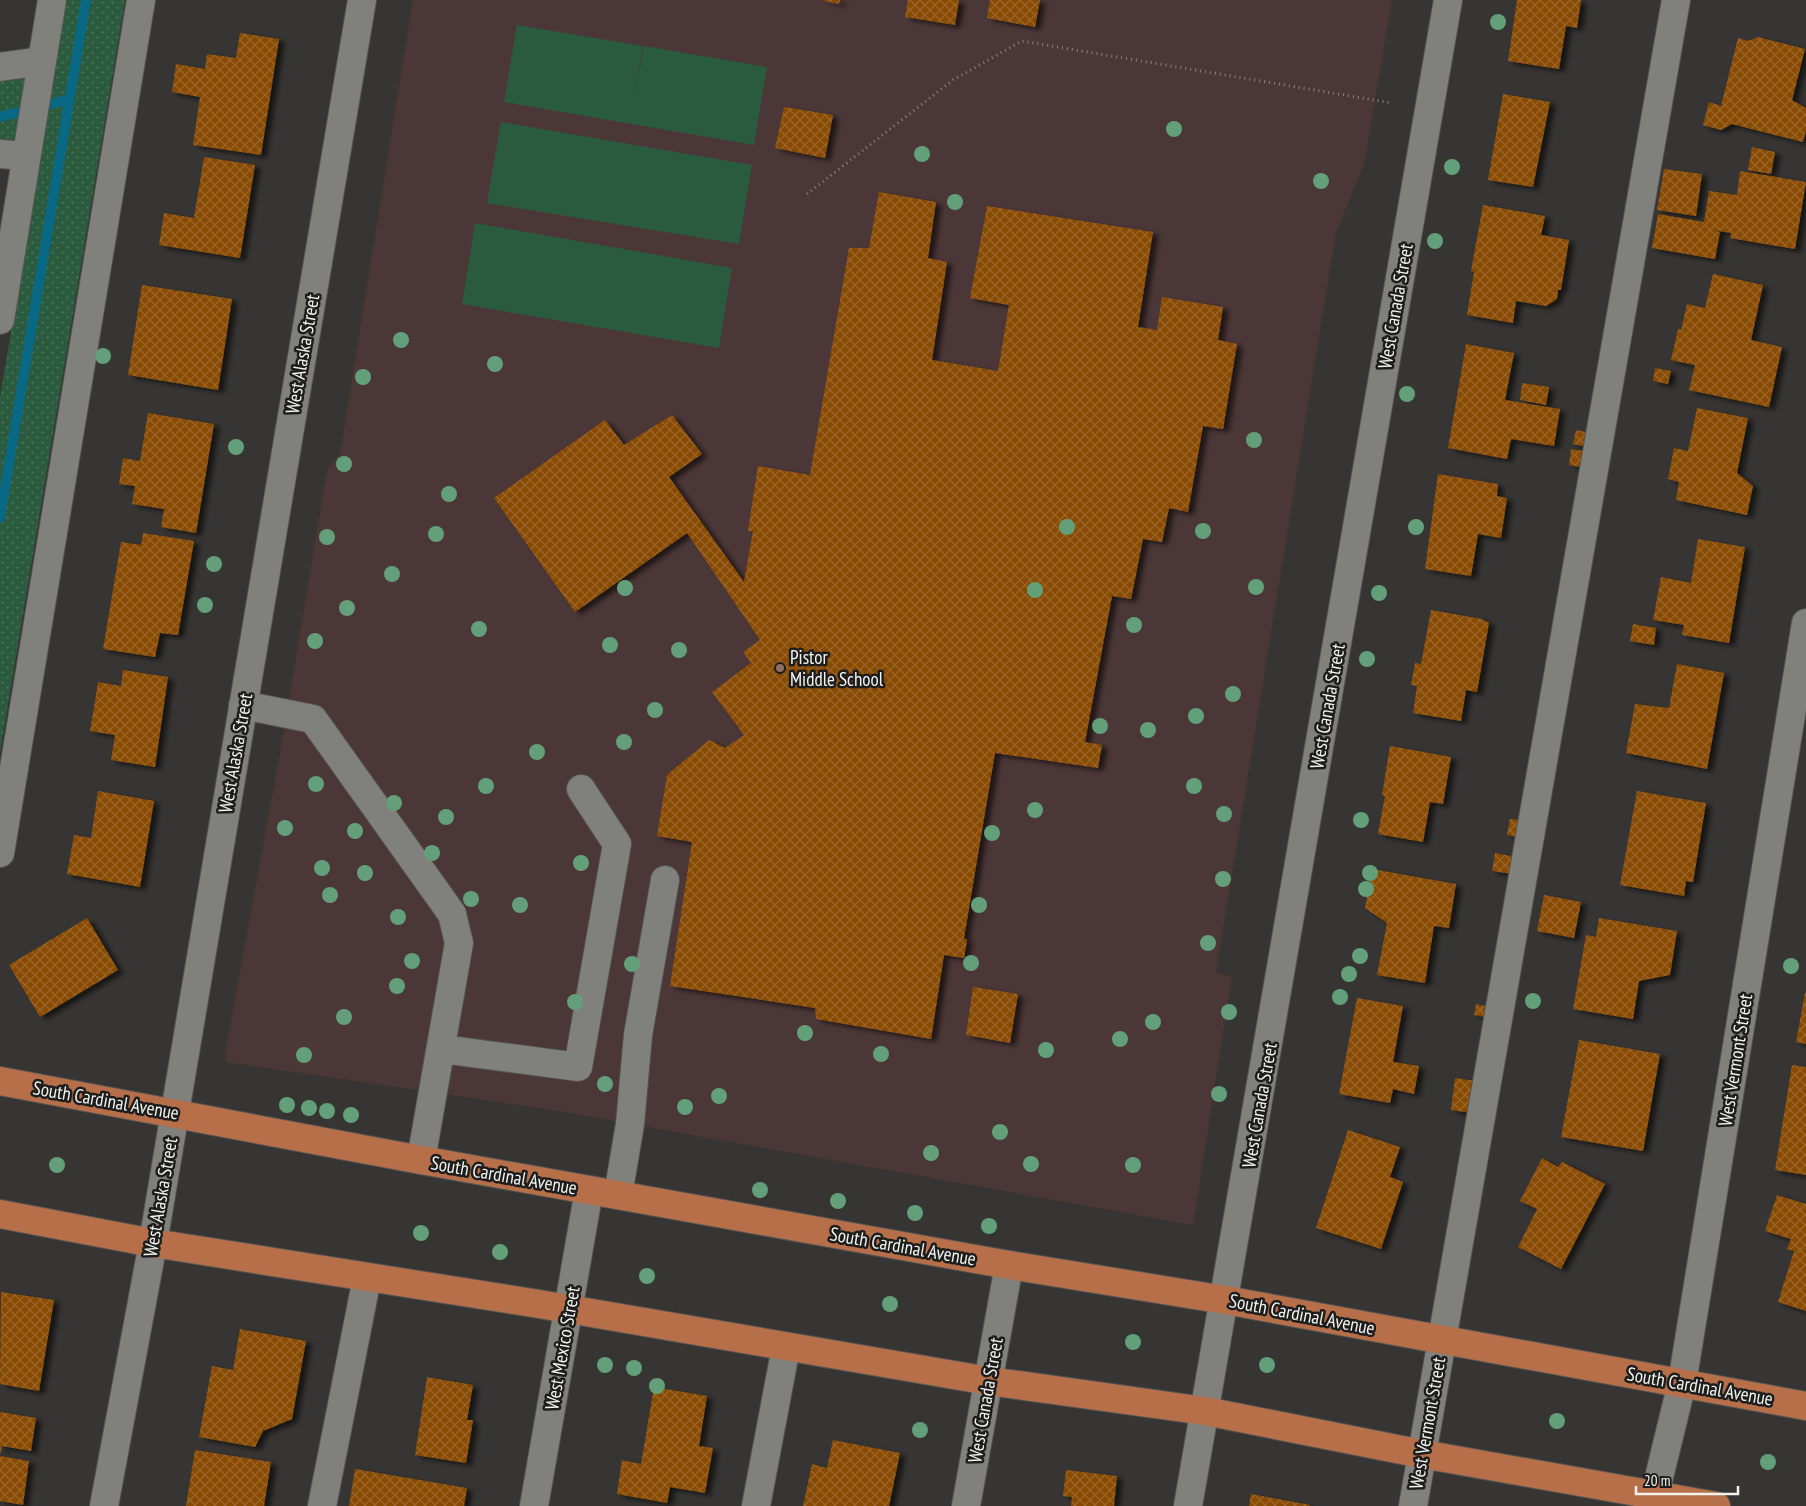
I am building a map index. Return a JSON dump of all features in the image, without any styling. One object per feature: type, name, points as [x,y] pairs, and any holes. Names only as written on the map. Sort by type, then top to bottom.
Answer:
[{"type":"main road","name":"South Cardinal Avenue","points":[[0,1081],[421,1160],[1009,1265],[1225,1300],[1441,1341],[1806,1406]]},
{"type":"main road","points":[[0,1214],[153,1243],[989,1381],[1205,1411],[1653,1501],[1716,1506]]},
{"type":"street","points":[[0,320],[13,155],[42,61],[52,0]]},
{"type":"street","points":[[0,853],[141,0]]},
{"type":"street","name":"West Alaska Street","points":[[104,1506],[153,1243],[362,0]]},
{"type":"street","name":"West Canada Street","points":[[1188,1506],[1448,0]]},
{"type":"street","name":"West Vermont Street","points":[[1413,1506],[1676,0]]},
{"type":"street","points":[[0,67],[42,61]]},
{"type":"street","name":"West Vermont Street","points":[[1653,1501],[1682,1383],[1806,622]]},
{"type":"street","points":[[243,705],[313,719],[452,914],[459,943],[442,1049],[421,1160]]},
{"type":"street","points":[[442,1049],[578,1067],[617,844],[581,788]]},
{"type":"street","points":[[618,1195],[630,1124],[638,1035],[665,880]]},
{"type":"street","name":"West Mexico Street","points":[[534,1506],[589,1190]]},
{"type":"street","name":"West Canada Street","points":[[966,1506],[1009,1265]]},
{"type":"street","points":[[322,1506],[366,1278]]},
{"type":"street","points":[[756,1506],[786,1347]]},
{"type":"path","points":[[807,194],[953,80],[1022,41],[1392,103]]},
{"type":"shaded area","name":"Pistor Middle School","points":[[413,0],[1392,0],[1364,165],[1336,232],[1216,973],[1232,976],[1193,1225],[553,1110],[226,1062],[225,1054],[283,736],[327,470],[340,454]]},
{"type":"green space","points":[[67,0],[125,0],[0,752],[0,397],[28,233],[10,170],[0,160],[0,67],[25,51],[66,6]]},
{"type":"green space","points":[[517,25],[643,46],[634,99],[644,46],[767,67],[754,145],[504,102]]},
{"type":"green space","points":[[501,122],[752,165],[739,244],[487,203]]},
{"type":"green space","points":[[475,223],[732,268],[719,348],[462,304]]},
{"type":"building","points":[[821,0],[840,0],[839,4]]},
{"type":"building","points":[[908,0],[959,0],[955,25],[905,17]]},
{"type":"building","points":[[990,0],[1040,0],[1035,27],[987,18]]},
{"type":"building","points":[[1517,0],[1581,0],[1577,28],[1566,26],[1559,69],[1508,61]]},
{"type":"building","points":[[240,33],[279,39],[261,155],[193,145],[200,97],[172,92],[176,64],[205,69],[207,54],[236,58]]},
{"type":"building","points":[[1758,37],[1805,49],[1792,100],[1806,108],[1806,131],[1803,142],[1732,124],[1721,130],[1703,125],[1709,102],[1721,106],[1738,38],[1748,41]]},
{"type":"building","points":[[1503,94],[1550,102],[1533,187],[1488,180]]},
{"type":"building","points":[[784,107],[833,115],[825,158],[775,148]]},
{"type":"building","points":[[1752,147],[1775,152],[1771,174],[1748,170]]},
{"type":"building","points":[[204,157],[255,165],[240,258],[159,245],[164,213],[194,218]]},
{"type":"building","points":[[1664,169],[1702,174],[1696,216],[1657,210]]},
{"type":"building","points":[[1740,171],[1806,182],[1795,249],[1730,238],[1731,233],[1713,230],[1720,232],[1715,259],[1652,248],[1658,214],[1704,222],[1709,191],[1737,195]]},
{"type":"building","name":"Pistor Middle School","points":[[879,192],[936,202],[928,258],[947,262],[932,360],[998,371],[1009,305],[970,298],[987,206],[1153,232],[1138,327],[1157,330],[1162,297],[1223,307],[1218,340],[1237,344],[1223,429],[1203,426],[1188,512],[1169,508],[1162,542],[1143,539],[1131,599],[1112,596],[1085,742],[1102,745],[1098,768],[995,753],[964,938],[967,940],[964,958],[944,955],[931,1039],[816,1019],[815,1008],[670,986],[692,842],[657,836],[667,775],[709,740],[725,748],[744,735],[712,692],[751,663],[743,652],[760,640],[687,533],[575,612],[494,498],[605,420],[624,445],[672,415],[702,454],[669,477],[744,582],[753,531],[748,531],[758,466],[810,475],[849,248],[869,248]]},
{"type":"building","points":[[1483,205],[1545,216],[1541,235],[1569,240],[1561,290],[1558,290],[1557,299],[1546,306],[1516,301],[1513,323],[1467,315],[1474,272],[1471,271]]},
{"type":"building","points":[[1713,274],[1763,285],[1751,340],[1782,347],[1769,407],[1689,390],[1695,365],[1671,360],[1678,329],[1681,330],[1687,304],[1705,308]]},
{"type":"building","points":[[142,285],[232,299],[218,390],[128,375]]},
{"type":"building","points":[[1466,344],[1514,353],[1505,400],[1560,409],[1554,446],[1511,439],[1507,459],[1448,448]]},
{"type":"building","points":[[1655,368],[1671,371],[1668,384],[1653,381]]},
{"type":"building","points":[[1522,383],[1549,387],[1546,405],[1520,400]]},
{"type":"building","points":[[1697,408],[1748,418],[1737,473],[1753,486],[1747,515],[1676,500],[1679,482],[1668,479],[1674,448],[1688,451]]},
{"type":"building","points":[[148,413],[214,424],[196,533],[161,527],[164,509],[132,504],[135,486],[119,484],[123,458],[140,461]]},
{"type":"building","points":[[1576,430],[1591,433],[1588,447],[1573,444]]},
{"type":"building","points":[[1571,449],[1583,451],[1580,467],[1569,465]]},
{"type":"building","points":[[1438,474],[1498,484],[1497,496],[1507,498],[1501,538],[1478,534],[1471,576],[1425,569]]},
{"type":"building","points":[[143,533],[194,541],[178,635],[160,633],[155,657],[103,649],[121,542],[141,545]]},
{"type":"building","points":[[1698,539],[1745,547],[1729,643],[1682,635],[1684,625],[1653,620],[1661,577],[1691,583]]},
{"type":"building","points":[[1431,610],[1482,619],[1489,623],[1477,692],[1466,690],[1461,721],[1413,713],[1417,686],[1411,685],[1415,663],[1421,664]]},
{"type":"building","points":[[1633,624],[1656,628],[1654,645],[1630,641]]},
{"type":"building","points":[[1677,664],[1724,673],[1707,769],[1626,753],[1635,704],[1669,708]]},
{"type":"building","points":[[123,670],[168,677],[155,767],[111,760],[115,735],[90,731],[98,682],[121,686]]},
{"type":"building","points":[[1390,746],[1451,757],[1443,804],[1430,802],[1423,842],[1378,834],[1385,796],[1382,795]]},
{"type":"building","points":[[98,791],[154,801],[140,887],[67,874],[74,835],[91,838]]},
{"type":"building","points":[[1637,791],[1706,803],[1693,882],[1686,881],[1684,896],[1620,885]]},
{"type":"building","points":[[1510,819],[1526,821],[1523,838],[1507,835]]},
{"type":"building","points":[[1495,853],[1516,857],[1513,874],[1492,871]]},
{"type":"building","points":[[1372,869],[1456,884],[1449,928],[1434,926],[1425,983],[1377,975],[1387,923],[1365,908]]},
{"type":"building","points":[[1544,895],[1581,902],[1574,938],[1537,931]]},
{"type":"building","points":[[87,918],[118,970],[40,1017],[9,965]]},
{"type":"building","points":[[1599,918],[1677,931],[1670,975],[1639,981],[1633,1019],[1573,1009],[1586,935],[1596,937]]},
{"type":"building","points":[[973,987],[1018,994],[1010,1043],[966,1035]]},
{"type":"building","points":[[1806,993],[1806,1044],[1796,1042]]},
{"type":"building","points":[[1357,998],[1403,1006],[1393,1062],[1419,1066],[1414,1094],[1393,1089],[1390,1103],[1339,1094]]},
{"type":"building","points":[[1476,1004],[1494,1008],[1492,1018],[1474,1015]]},
{"type":"building","points":[[1579,1040],[1660,1054],[1643,1151],[1561,1137]]},
{"type":"building","points":[[1792,1065],[1806,1067],[1806,1175],[1775,1170]]},
{"type":"building","points":[[1455,1078],[1476,1081],[1472,1113],[1451,1110]]},
{"type":"building","points":[[1348,1130],[1400,1147],[1390,1177],[1403,1182],[1381,1249],[1316,1228]]},
{"type":"building","points":[[1542,1158],[1558,1167],[1562,1162],[1605,1184],[1561,1269],[1518,1247],[1537,1209],[1520,1201]]},
{"type":"building","points":[[1777,1195],[1806,1204],[1806,1311],[1778,1302],[1794,1251],[1787,1249],[1791,1239],[1765,1231]]},
{"type":"building","points":[[1,1292],[54,1300],[39,1391],[0,1384]]},
{"type":"building","points":[[240,1329],[306,1341],[292,1419],[263,1431],[255,1447],[199,1437],[212,1366],[233,1370]]},
{"type":"building","points":[[427,1377],[473,1385],[467,1420],[473,1420],[466,1463],[415,1455]]},
{"type":"building","points":[[654,1387],[707,1396],[699,1446],[713,1448],[705,1493],[670,1487],[667,1503],[617,1494],[622,1460],[641,1464]]},
{"type":"building","points":[[0,1412],[36,1418],[31,1451],[2,1446],[0,1455]]},
{"type":"building","points":[[833,1440],[900,1453],[889,1506],[803,1506],[812,1464],[827,1468]]},
{"type":"building","points":[[195,1450],[271,1462],[264,1506],[186,1506]]},
{"type":"building","points":[[0,1456],[29,1461],[23,1505],[0,1501]]},
{"type":"building","points":[[355,1469],[467,1488],[464,1506],[349,1506]]},
{"type":"building","points":[[1066,1470],[1117,1476],[1114,1506],[1071,1506],[1072,1497],[1063,1496]]},
{"type":"building","points":[[1251,1494],[1310,1505],[1310,1506],[1249,1506]]},
{"type":"waterway","points":[[0,518],[86,0]]},
{"type":"waterway","points":[[0,117],[70,99]]},
{"type":"place","name":"Pistor Middle School","points":[[780,668]]}]
